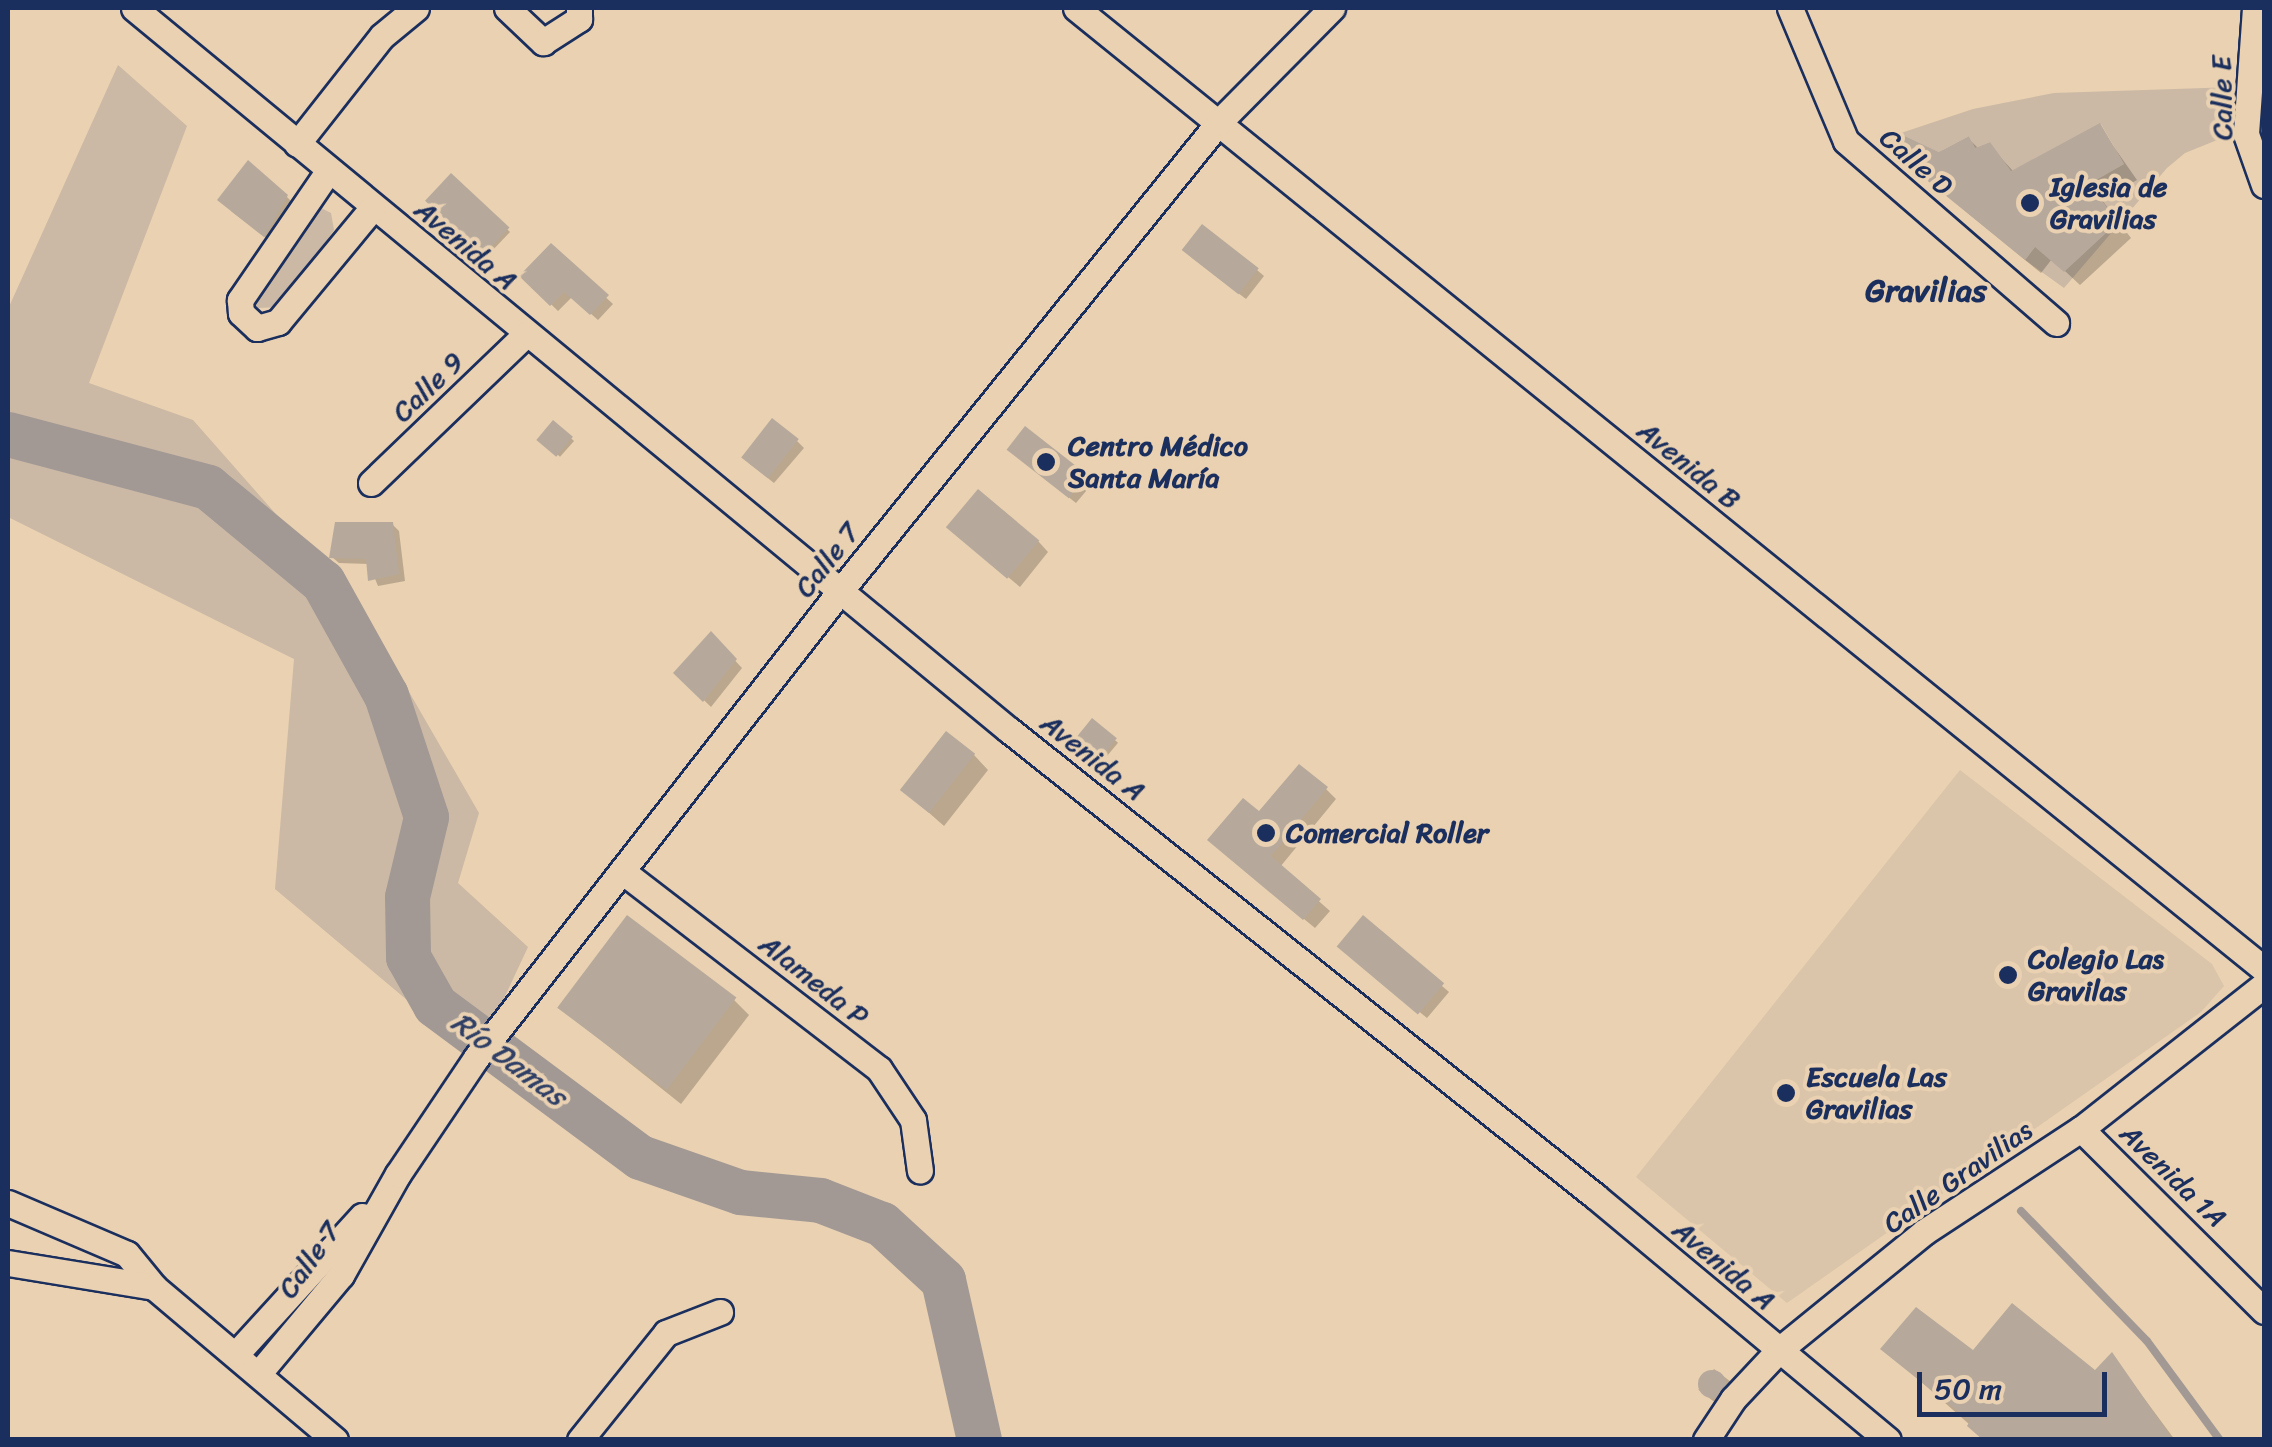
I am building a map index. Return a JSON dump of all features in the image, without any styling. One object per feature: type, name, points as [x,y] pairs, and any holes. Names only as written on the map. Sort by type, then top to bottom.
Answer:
[{"type":"street","name":"Avenida A","points":[[134,8],[526,334],[1888,1440]]},
{"type":"street","points":[[297,144],[382,36],[416,8]]},
{"type":"street","points":[[507,8],[543,42],[579,19],[579,8]]},
{"type":"street","name":"Avenida B","points":[[1076,8],[2264,969]]},
{"type":"street","name":"Calle 7","points":[[259,1373],[341,1275],[398,1174],[476,1058],[841,590],[1219,122],[1332,8]]},
{"type":"street","name":"Calle D","points":[[1790,8],[1846,141],[2056,323]]},
{"type":"street","name":"Calle E","points":[[2255,8],[2246,134],[2264,185]]},
{"type":"street","name":"Avenida A","points":[[329,170],[240,300],[241,313],[257,328],[278,322],[374,206]]},
{"type":"street","name":"Calle 9","points":[[371,483],[526,334]]},
{"type":"street","name":"Alameda P","points":[[622,871],[880,1069],[913,1120],[920,1171]]},
{"type":"street","name":"Calle Gravilias","points":[[1706,1440],[1779,1350],[1924,1232],[2080,1129],[2264,985]]},
{"type":"street","name":"Avenida 1A","points":[[2080,1129],[2264,1311]]},
{"type":"street","name":"Calle 7","points":[[236,1354],[398,1174]]},
{"type":"street","points":[[8,1204],[128,1254],[154,1287],[332,1439]]},
{"type":"street","points":[[8,1264],[154,1287]]},
{"type":"street","points":[[580,1440],[666,1333],[720,1312]]},
{"type":"shaded area","points":[[118,65],[187,126],[89,383],[193,420],[364,614],[479,813],[458,883],[528,947],[476,1058],[275,889],[294,659],[8,517],[8,309]]},
{"type":"shaded area","points":[[2235,87],[2232,134],[2185,153],[2167,168],[2064,288],[2025,260],[2035,247],[2118,222],[2089,184],[2124,164],[2101,124],[2002,176],[1990,142],[1975,148],[1969,136],[1939,152],[1905,136],[1891,151],[1883,139],[1973,109],[2054,93]]},
{"type":"shaded area","points":[[313,204],[331,213],[334,230],[280,307],[258,308],[250,300]]},
{"type":"shaded area","name":"Colegio Las Gravilas","points":[[1960,770],[2212,964],[2224,986],[2201,1012],[1787,1303],[1636,1177]]},
{"type":"building","name":"Iglesia de Gravilias","points":[[2100,123],[2124,164],[2089,184],[2118,222],[2064,272],[2035,247],[2025,260],[1891,151],[1905,136],[1939,152],[1969,136],[1975,148],[1990,142],[2011,171]]},
{"type":"building","points":[[248,160],[288,195],[264,237],[217,200]]},
{"type":"building","points":[[451,173],[510,228],[484,255],[425,201]]},
{"type":"building","points":[[1202,224],[1259,268],[1238,294],[1182,250]]},
{"type":"building","points":[[551,243],[609,295],[590,315],[564,292],[550,306],[519,276]]},
{"type":"building","points":[[772,418],[799,439],[768,478],[741,457]]},
{"type":"building","points":[[553,420],[573,437],[556,457],[536,440]]},
{"type":"building","name":"Centro Médico Santa María","points":[[1025,426],[1087,475],[1069,498],[1007,450]]},
{"type":"building","points":[[978,489],[1039,540],[1007,579],[946,527]]},
{"type":"building","points":[[335,522],[393,522],[399,574],[368,581],[366,559],[329,558]]},
{"type":"building","points":[[711,631],[737,659],[703,702],[673,673]]},
{"type":"building","points":[[1092,718],[1117,738],[1101,758],[1076,737]]},
{"type":"building","points":[[946,731],[975,754],[929,813],[900,790]]},
{"type":"building","points":[[1299,764],[1328,787],[1271,856],[1321,899],[1303,920],[1207,840],[1243,798],[1259,811]]},
{"type":"building","points":[[627,915],[736,997],[667,1090],[557,1008]]},
{"type":"building","points":[[1363,915],[1444,983],[1418,1015],[1337,946]]},
{"type":"building","points":[[2012,1303],[2095,1370],[2112,1352],[2173,1440],[1983,1440],[1967,1426],[1970,1421],[1880,1349],[1916,1307],[1973,1350]]},
{"type":"building","points":[[1712,1370],[1722,1374],[1726,1384],[1722,1394],[1712,1398],[1702,1394],[1698,1384],[1702,1374]]},
{"type":"waterway","name":"Río Damas","points":[[8,434],[208,487],[323,582],[386,695],[426,817],[407,897],[408,957],[435,1005],[640,1157],[740,1192],[820,1200],[882,1224],[943,1280],[979,1440]]},
{"type":"waterway","points":[[2021,1211],[2147,1341],[2220,1440]]},
{"type":"place","name":"Iglesia de Gravilias","points":[[2030,203]]},
{"type":"place","name":"Centro Médico Santa María","points":[[1046,462]]},
{"type":"place","name":"Comercial Roller","points":[[1266,833]]},
{"type":"place","name":"Colegio Las Gravilas","points":[[2008,975]]},
{"type":"place","name":"Escuela Las Gravilias","points":[[1786,1093]]},
{"type":"district","name":"Gravilias","points":[[1926,291]]}]
